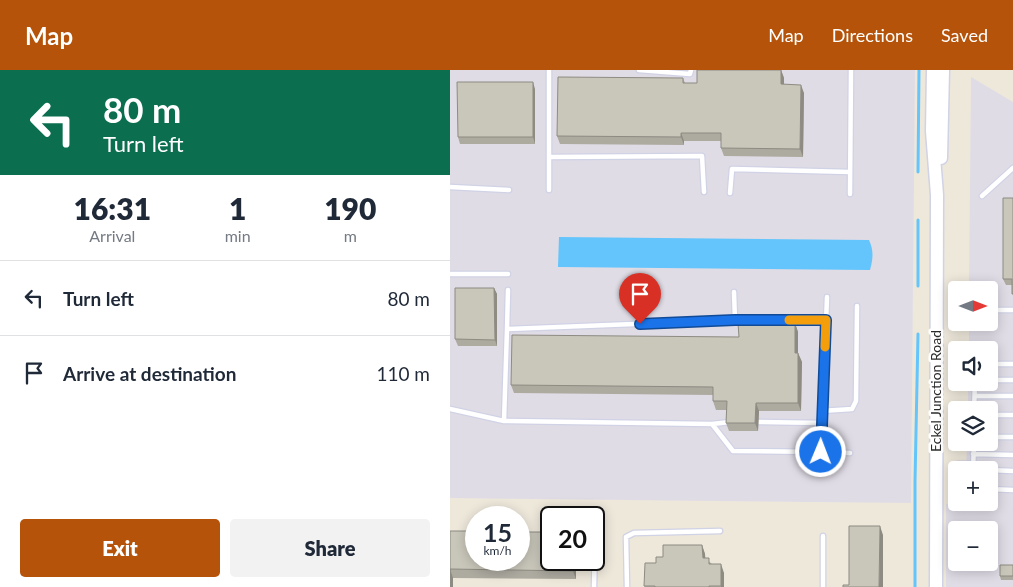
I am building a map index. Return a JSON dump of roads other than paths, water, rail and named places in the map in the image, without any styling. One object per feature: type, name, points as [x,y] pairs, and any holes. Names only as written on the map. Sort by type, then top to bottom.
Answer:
[{"type":"street","name":"Eckel Junction Road","points":[[933,70],[932,131],[937,195],[936,587]]},
{"type":"street","name":"Eckel Junction Road","points":[[937,195],[941,151],[943,70]]},
{"type":"lane","points":[[549,70],[549,190]]},
{"type":"lane","points":[[639,70],[690,74],[691,70]]},
{"type":"lane","points":[[850,194],[851,70]]},
{"type":"lane","points":[[549,157],[702,156],[704,192]]},
{"type":"lane","points":[[982,196],[1013,168]]},
{"type":"lane","points":[[730,192],[732,169],[850,172]]},
{"type":"lane","points":[[450,188],[509,190]]},
{"type":"lane","points":[[450,274],[508,274]]},
{"type":"lane","points":[[504,421],[508,290]]},
{"type":"lane","points":[[734,292],[735,320]]},
{"type":"lane","points":[[821,452],[821,411],[827,297]]},
{"type":"lane","points":[[821,411],[852,409],[856,401],[858,306]]},
{"type":"lane","points":[[998,310],[1013,310]]},
{"type":"lane","points":[[507,329],[735,320],[826,320]]},
{"type":"lane","points":[[998,364],[1013,364]]},
{"type":"lane","points":[[998,380],[1013,380]]},
{"type":"lane","points":[[975,391],[975,401]]},
{"type":"lane","points":[[975,396],[1013,396]]},
{"type":"lane","points":[[450,409],[504,421],[712,424],[730,422]]},
{"type":"lane","points":[[998,414],[1013,415]]},
{"type":"lane","points":[[759,422],[821,423]]},
{"type":"lane","points":[[712,424],[733,450],[850,453]]},
{"type":"lane","points":[[998,437],[1013,437]]},
{"type":"lane","points":[[973,451],[974,461]]},
{"type":"lane","points":[[973,454],[1013,455]]},
{"type":"lane","points":[[998,470],[1013,471]]},
{"type":"lane","points":[[998,490],[1013,490]]},
{"type":"lane","points":[[627,587],[626,537],[634,533],[720,531]]},
{"type":"lane","points":[[823,536],[823,587]]},
{"type":"lane","points":[[594,571],[594,587]]},
{"type":"water","points":[[559,237],[869,240],[872,248],[872,259],[870,270],[558,267]]},
{"type":"waterway","points":[[918,172],[919,70]]},
{"type":"waterway","points":[[918,220],[918,286]]},
{"type":"waterway","points":[[915,587],[918,334]]}]
